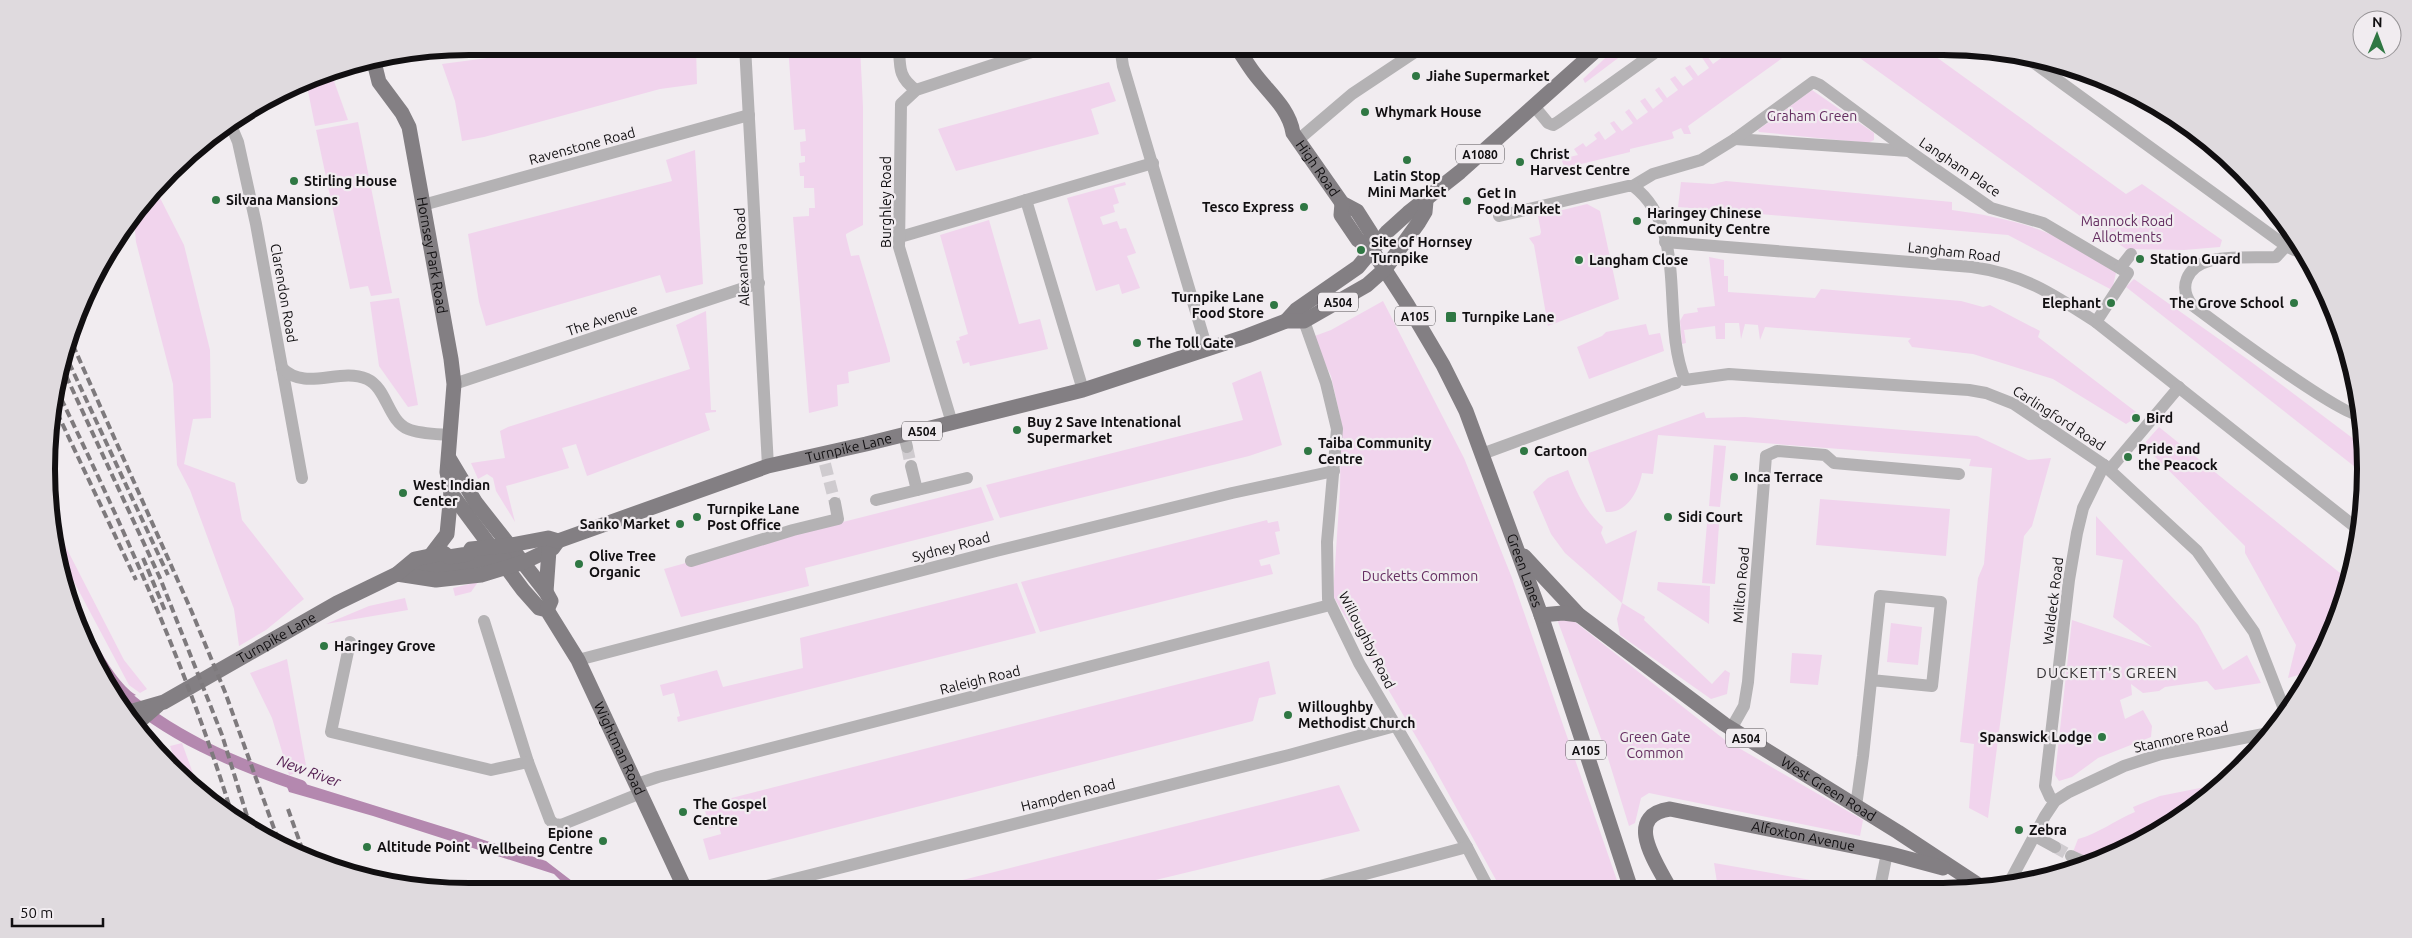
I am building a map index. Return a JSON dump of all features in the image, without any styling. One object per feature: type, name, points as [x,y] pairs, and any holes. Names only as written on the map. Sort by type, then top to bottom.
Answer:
[{"type":"main road","name":"High Road","points":[[1242,55],[1255,75],[1271,91],[1292,121],[1296,136],[1342,203],[1341,214],[1358,240],[1363,246],[1372,250],[1385,269]]},
{"type":"main road","name":"A1080","points":[[1372,250],[1408,213],[1426,201],[1591,55]]},
{"type":"main road","name":"Hornsey Park Road","points":[[375,66],[379,82],[402,112],[408,127],[423,205],[454,384],[447,472],[451,493],[498,558]]},
{"type":"main road","name":"A1080","points":[[1385,269],[1419,222],[1425,212],[1426,201]]},
{"type":"main road","name":"Turnpike Lane","points":[[1286,321],[1296,310],[1348,274],[1372,250]]},
{"type":"main road","name":"A504","points":[[1304,322],[1361,289],[1385,269]]},
{"type":"main road","name":"Green Lanes","points":[[1385,269],[1450,377],[1482,454],[1541,615],[1629,883]]},
{"type":"main road","name":"Turnpike Lane","points":[[137,716],[352,595],[397,574],[415,559],[444,553],[449,557],[468,554],[471,549],[498,558],[524,562],[553,546],[768,466],[823,459],[905,441],[952,423],[1082,390],[1286,321],[1304,322]]},
{"type":"main road","points":[[449,458],[476,503],[511,545],[546,592]]},
{"type":"main road","points":[[431,555],[446,534],[451,493]]},
{"type":"main road","name":"Turnpike Lane","points":[[397,574],[436,580],[490,574],[498,558],[511,545],[548,538],[553,546]]},
{"type":"main road","name":"West Green Road","points":[[1513,538],[1526,560],[1579,616],[1731,729],[1898,832],[1973,882]]},
{"type":"main road","points":[[546,592],[553,546]]},
{"type":"main road","points":[[411,564],[434,568],[498,558]]},
{"type":"main road","name":"Wightman Road","points":[[498,558],[539,608],[547,610],[578,660],[682,883]]},
{"type":"main road","name":"Wightman Road","points":[[546,592],[551,601],[547,610]]},
{"type":"main road","points":[[1541,615],[1563,613],[1579,616]]},
{"type":"main road","name":"Alfoxton Avenue","points":[[1667,883],[1645,838],[1647,821],[1652,815],[1660,810],[1670,809],[1887,853],[1956,871]]},
{"type":"main road","points":[[1887,853],[1901,844],[1902,838],[1898,832]]},
{"type":"street","name":"Alexandra Road","points":[[745,55],[768,466]]},
{"type":"street","points":[[900,55],[902,75],[905,82],[916,90],[1023,55]]},
{"type":"street","points":[[1118,55],[1123,66]]},
{"type":"street","points":[[1121,55],[1207,349]]},
{"type":"street","points":[[1296,136],[1352,94],[1410,55]]},
{"type":"street","points":[[1534,106],[1548,123],[1558,122],[1651,55]]},
{"type":"street","points":[[2039,66],[2286,246],[2294,250]]},
{"type":"street","name":"Langham Place","points":[[1735,140],[1807,84],[1813,82],[1820,85],[1909,151],[1991,208],[2043,223],[2120,268]]},
{"type":"street","name":"Burghley Road","points":[[916,90],[902,104],[899,247],[952,423]]},
{"type":"street","name":"Ravenstone Road","points":[[423,205],[748,114]]},
{"type":"street","name":"Clarendon Road","points":[[233,130],[238,142],[256,224],[302,478]]},
{"type":"street","points":[[1499,216],[1633,186],[1653,174],[1701,160],[1735,140],[1909,151]]},
{"type":"street","points":[[900,237],[1152,163]]},
{"type":"street","points":[[1633,186],[1654,207],[1662,224],[1666,242],[1680,382]]},
{"type":"street","points":[[1026,200],[1082,390]]},
{"type":"street","name":"Langham Road","points":[[1666,242],[1994,270],[2014,275],[2051,293],[2096,322],[2353,525]]},
{"type":"street","points":[[2286,246],[2276,256],[2209,260],[2198,266],[2190,274],[2185,283],[2184,293],[2192,305],[2336,405],[2353,414]]},
{"type":"street","points":[[2096,322],[2128,273],[2120,268],[2131,254]]},
{"type":"street","name":"The Avenue","points":[[454,384],[759,284]]},
{"type":"street","name":"Willoughby Road","points":[[1304,322],[1326,383],[1336,422],[1334,470],[1327,542],[1327,595],[1330,606],[1358,663],[1486,883]]},
{"type":"street","points":[[282,368],[290,376],[300,379],[348,376],[366,379],[377,388],[397,418],[408,429],[450,435]]},
{"type":"street","name":"Carlingford Road","points":[[1482,454],[1680,382],[1729,374],[1970,390],[1986,393],[2001,398],[2026,412],[2107,467],[2197,551],[2254,632],[2283,705]]},
{"type":"street","name":"Waldeck Road","points":[[2055,801],[2050,797],[2045,786],[2069,580],[2083,508],[2107,467],[2180,387]]},
{"type":"street","name":"Milton Road","points":[[1731,729],[1744,706],[1748,682],[1766,456],[1777,451],[1825,455],[1834,463],[1959,474]]},
{"type":"street","points":[[911,466],[917,490]]},
{"type":"street","name":"Sydney Road","points":[[578,660],[996,551],[1222,495],[1334,470]]},
{"type":"street","points":[[876,500],[967,478]]},
{"type":"street","points":[[691,561],[793,530],[838,519],[834,503]]},
{"type":"street","points":[[1856,806],[1872,680],[1880,596],[1941,602],[1932,686],[1872,680]]},
{"type":"street","name":"Raleigh Road","points":[[528,762],[550,820],[554,824],[561,824],[639,788],[658,777],[1330,606]]},
{"type":"street","points":[[350,642],[331,732],[491,770],[528,762],[484,621]]},
{"type":"street","name":"Hampden Road","points":[[779,883],[1298,753],[1395,726]]},
{"type":"street","name":"Stanmore Road","points":[[2055,801],[2096,778],[2124,766],[2161,754],[2260,735]]},
{"type":"street","points":[[2013,877],[2055,801]]},
{"type":"street","points":[[2035,836],[2055,847]]},
{"type":"street","points":[[1330,883],[1466,847]]},
{"type":"street","points":[[1881,883],[1887,853]]},
{"type":"street","points":[[2071,856],[2079,860]]},
{"type":"green space","points":[[510,55],[696,55],[697,84],[660,89],[484,137],[462,141],[455,101],[442,64]]},
{"type":"green space","points":[[789,55],[860,55],[863,107],[863,225],[846,234],[846,236],[851,256],[859,255],[890,362],[848,372],[849,383],[837,385],[838,406],[809,413],[793,217],[809,216],[809,208],[815,208],[814,188],[804,188],[804,176],[800,176],[799,163],[805,162],[805,156],[801,156],[800,142],[806,141],[805,129],[794,130]]},
{"type":"green space","points":[[1608,55],[1622,55],[1585,83],[1583,79]]},
{"type":"green space","points":[[1702,55],[1706,55],[1713,64],[1724,56],[1786,55],[1688,126],[1691,134],[1684,134],[1681,128],[1672,132],[1674,138],[1672,139],[1630,149],[1630,152],[1565,168],[1561,159],[1578,155],[1574,149],[1583,143],[1586,147],[1597,139],[1594,135],[1599,131],[1605,140],[1616,132],[1610,123],[1614,121],[1622,131],[1633,123],[1625,112],[1629,109],[1637,120],[1648,112],[1640,101],[1645,98],[1653,109],[1663,101],[1655,90],[1659,87],[1667,98],[1678,90],[1670,79],[1675,76],[1683,86],[1693,79],[1685,68],[1690,65],[1698,76],[1709,68],[1701,56]]},
{"type":"green space","name":"Mannock Road Allotments","points":[[1856,55],[1933,55],[2126,194],[2142,184],[2222,240],[2220,247],[2184,250],[2126,249]]},
{"type":"green space","points":[[333,78],[348,120],[315,126],[308,89]]},
{"type":"green space","points":[[1109,82],[1116,101],[1091,109],[1099,134],[956,171],[938,129]]},
{"type":"green space","name":"Graham Green","points":[[1812,90],[1874,133],[1874,140],[1868,143],[1759,132],[1758,130]]},
{"type":"green space","points":[[358,122],[392,293],[371,296],[368,286],[350,289],[316,130]]},
{"type":"green space","points":[[695,150],[703,284],[666,293],[660,275],[486,326],[479,302],[468,234],[672,181],[666,160]]},
{"type":"green space","points":[[1726,181],[1952,202],[1952,210],[2009,220],[2063,240],[2116,273],[2112,290],[2008,235],[1678,207],[1681,182],[1713,184]]},
{"type":"green space","points":[[1125,182],[1126,185],[1114,188],[1119,203],[1113,205],[1115,212],[1100,217],[1103,225],[1117,221],[1120,229],[1126,228],[1136,253],[1127,256],[1140,288],[1122,294],[1119,284],[1096,291],[1067,198]]},
{"type":"green space","points":[[159,195],[184,245],[210,350],[211,418],[193,419],[184,464],[235,483],[242,520],[304,599],[266,630],[239,646],[234,609],[190,490],[177,465],[173,384],[136,242],[135,226]]},
{"type":"green space","points":[[1587,204],[1600,211],[1619,299],[1548,326],[1534,245],[1529,238],[1540,235],[1538,216]]},
{"type":"green space","points":[[989,220],[1019,324],[1040,319],[1048,349],[970,366],[969,362],[963,364],[956,341],[960,340],[959,337],[968,334],[940,235]]},
{"type":"green space","points":[[1709,257],[1724,260],[1724,276],[1728,276],[1728,292],[1815,298],[1821,289],[1961,301],[1983,307],[1990,305],[2040,331],[2038,337],[2140,415],[2126,424],[2053,379],[1973,354],[1912,347],[1908,341],[1911,338],[1765,327],[1760,340],[1758,325],[1745,324],[1741,339],[1739,323],[1725,323],[1725,339],[1716,339],[1715,326],[1684,330],[1686,343],[1682,344],[1680,321],[1684,314],[1698,312],[1697,308],[1715,306]]},
{"type":"green space","points":[[2134,279],[2250,361],[2356,441],[2357,468],[2126,287]]},
{"type":"green space","points":[[399,298],[418,405],[408,407],[379,366],[370,302]]},
{"type":"green space","name":"Ducketts Common","points":[[1383,301],[1464,458],[1512,578],[1618,883],[1498,883],[1431,762],[1333,596],[1340,490],[1341,421],[1331,376],[1312,337],[1331,330]]},
{"type":"green space","points":[[706,311],[711,410],[716,410],[716,412],[705,413],[710,430],[587,476],[576,444],[562,448],[569,468],[506,486],[515,522],[496,491],[493,478],[487,474],[478,479],[471,463],[505,458],[500,431],[508,427],[690,369],[676,325]]},
{"type":"green space","points":[[1646,324],[1649,335],[1660,333],[1664,351],[1589,379],[1577,347],[1602,336],[1606,332]]},
{"type":"green space","points":[[1261,371],[1282,445],[1249,456],[1000,518],[986,485],[1243,420],[1232,383]]},
{"type":"green space","points":[[1704,412],[1706,418],[1745,417],[1977,436],[2028,460],[2051,458],[2032,526],[2024,536],[1988,818],[1969,808],[1974,744],[1960,742],[1978,578],[1984,564],[1992,468],[1969,466],[1971,459],[1658,435],[1653,474],[1642,473],[1638,487],[1631,500],[1620,509],[1606,512],[1586,454]]},
{"type":"green space","points":[[2159,427],[2343,575],[2325,627],[2303,674],[2288,678],[2296,645],[2245,553],[2245,546],[2143,445]]},
{"type":"green space","points":[[1714,445],[1726,446],[1720,507],[1709,506]]},
{"type":"green space","points":[[1568,470],[1582,501],[1603,527],[1601,533],[1606,544],[1637,530],[1622,603],[1565,553],[1551,534],[1533,492],[1548,478]]},
{"type":"green space","points":[[981,487],[994,520],[805,568],[809,586],[681,617],[664,569],[819,526],[839,523]]},
{"type":"green space","points":[[1820,499],[1950,509],[1946,556],[1816,545]]},
{"type":"green space","points":[[2096,516],[2198,625],[2223,670],[2247,655],[2261,683],[2215,690],[2207,681],[2165,687],[2159,691],[2143,693],[2131,684],[2132,695],[2120,700],[2125,719],[2143,710],[2152,726],[2151,737],[2098,758],[2072,777],[2059,781],[2055,775],[2072,620],[2152,647],[2113,617],[2123,560],[2096,555]]},
{"type":"green space","points":[[1267,520],[1268,523],[1278,521],[1280,531],[1275,532],[1280,554],[1259,560],[1261,566],[1270,564],[1273,574],[1040,632],[1021,582]]},
{"type":"green space","points":[[1707,523],[1719,524],[1715,584],[1702,583]]},
{"type":"green space","points":[[61,538],[124,660],[147,689],[140,693],[129,685],[68,570]]},
{"type":"green space","points":[[478,582],[471,592],[455,596],[453,588]]},
{"type":"green space","points":[[1658,582],[1710,586],[1709,624],[1657,590]]},
{"type":"green space","points":[[1017,583],[1036,633],[678,722],[677,717],[680,716],[674,693],[663,696],[660,685],[717,670],[723,687],[803,668],[800,638]]},
{"type":"green space","points":[[405,598],[408,610],[326,624],[369,606]]},
{"type":"green space","points":[[1622,603],[1645,617],[1644,620],[1712,684],[1725,670],[1730,673],[1727,694],[1711,699],[1620,635],[1617,619]]},
{"type":"green space","name":"Green Gate Common","points":[[1570,618],[1725,740],[1863,820],[1860,836],[1649,793],[1641,798],[1635,823],[1629,826],[1607,755],[1557,619]]},
{"type":"green space","points":[[1891,623],[1922,627],[1918,665],[1887,662]]},
{"type":"green space","points":[[1792,653],[1822,655],[1818,685],[1790,683]]},
{"type":"green space","points":[[287,659],[307,771],[289,775],[272,718],[250,673]]},
{"type":"green space","points":[[1269,661],[1276,694],[1259,698],[1253,721],[709,860],[703,839],[721,834],[719,826],[709,829],[704,805]]},
{"type":"green space","points":[[182,743],[195,779],[175,761],[170,746]]},
{"type":"green space","points":[[1339,785],[1360,831],[1143,883],[951,883]]},
{"type":"green space","points":[[2208,786],[2173,813],[2150,828],[2126,840],[2121,842],[2119,840],[2113,846],[2085,858],[2073,852],[2078,839],[2093,834],[2135,812],[2133,807],[2160,796]]},
{"type":"green space","points":[[1714,863],[1828,883],[1717,883]]},
{"type":"shaded area","points":[[85,622],[104,658],[125,686],[136,695],[125,699],[110,676]]},
{"type":"shaded area","points":[[283,777],[546,861],[575,883],[563,883],[554,874],[373,816],[289,792]]},
{"type":"waterway","name":"New River","points":[[120,691],[157,720],[179,734],[251,768],[301,786]]},
{"type":"tunnel","points":[[907,447],[911,466]]},
{"type":"tunnel","points":[[825,464],[835,503]]},
{"type":"tunnel","points":[[2055,847],[2071,856]]},
{"type":"railway","points":[[74,347],[191,610],[225,692],[276,835]]},
{"type":"railway","points":[[69,362],[168,575]]},
{"type":"railway","points":[[66,376],[160,578],[222,735],[248,819]]},
{"type":"railway","points":[[61,399],[153,599],[196,708],[229,806]]},
{"type":"railway","points":[[59,416],[136,580]]},
{"type":"railway","points":[[143,558],[166,613]]},
{"type":"railway","points":[[288,809],[301,847]]},
{"type":"place","name":"Jiahe Supermarket","points":[[1416,76]]},
{"type":"place","name":"Whymark House","points":[[1365,112]]},
{"type":"place","name":"Latin Stop Mini Market","points":[[1407,160]]},
{"type":"place","name":"Christ Harvest Centre","points":[[1520,162]]},
{"type":"place","name":"Stirling House","points":[[294,181]]},
{"type":"place","name":"Silvana Mansions","points":[[216,200]]},
{"type":"place","name":"Get In Food Market","points":[[1467,201]]},
{"type":"place","name":"Tesco Express","points":[[1304,207]]},
{"type":"place","name":"Haringey Chinese Community Centre","points":[[1637,221]]},
{"type":"place","name":"Site of Hornsey Turnpike","points":[[1361,250]]},
{"type":"place","name":"Station Guard","points":[[2140,259]]},
{"type":"place","name":"Langham Close","points":[[1579,260]]},
{"type":"place","name":"Elephant","points":[[2111,303]]},
{"type":"place","name":"The Grove School","points":[[2294,303]]},
{"type":"place","name":"Turnpike Lane Food Store","points":[[1274,305]]},
{"type":"place","name":"Turnpike Lane","points":[[1451,317]]},
{"type":"place","name":"The Toll Gate","points":[[1137,343]]},
{"type":"place","name":"Bird","points":[[2136,418]]},
{"type":"place","name":"Buy 2 Save Intenational Supermarket","points":[[1017,430]]},
{"type":"place","name":"Taiba Community Centre","points":[[1308,451]]},
{"type":"place","name":"Cartoon","points":[[1524,451]]},
{"type":"place","name":"Pride and the Peacock","points":[[2128,457]]},
{"type":"place","name":"Inca Terrace","points":[[1734,477]]},
{"type":"place","name":"West Indian Center","points":[[403,493]]},
{"type":"place","name":"Turnpike Lane Post Office","points":[[697,517]]},
{"type":"place","name":"Sidi Court","points":[[1668,517]]},
{"type":"place","name":"Sanko Market","points":[[680,524]]},
{"type":"place","name":"Olive Tree Organic","points":[[579,564]]},
{"type":"place","name":"Haringey Grove","points":[[324,646]]},
{"type":"place","name":"Willoughby Methodist Church","points":[[1288,715]]},
{"type":"place","name":"Spanswick Lodge","points":[[2102,737]]},
{"type":"place","name":"The Gospel Centre","points":[[683,812]]},
{"type":"place","name":"Zebra","points":[[2019,830]]},
{"type":"place","name":"Epione Wellbeing Centre","points":[[603,841]]},
{"type":"place","name":"Altitude Point","points":[[367,847]]},
{"type":"district","name":"DUCKETT'S GREEN","points":[[2107,672]]}]
